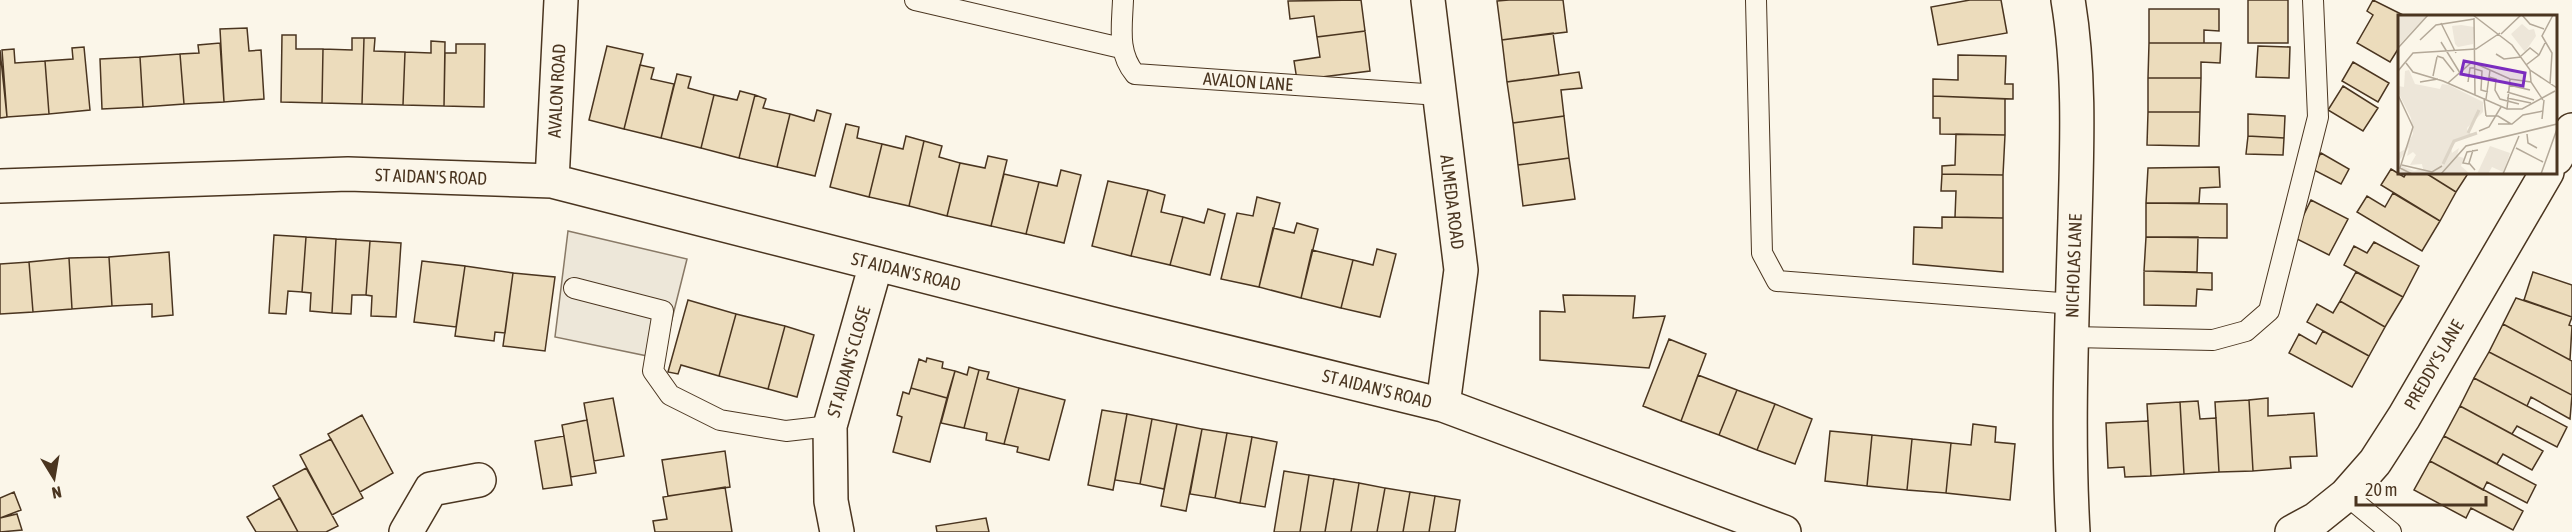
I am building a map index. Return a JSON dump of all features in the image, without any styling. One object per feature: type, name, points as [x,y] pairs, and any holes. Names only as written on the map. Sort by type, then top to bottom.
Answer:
[{"type":"street","name":"AVALON ROAD","points":[[552,182],[561,0]]},
{"type":"street","name":"ALMEDA ROAD","points":[[1428,0],[1461,270],[1443,405]]},
{"type":"street","name":"NICHOLAS LANE","points":[[2068,0],[2073,30],[2077,158],[2069,452],[2073,532]]},
{"type":"street","points":[[2557,156],[2572,130]]},
{"type":"street","name":"ST AIDAN'S ROAD","points":[[0,186],[348,174],[552,182],[1443,405],[1784,532]]},
{"type":"street","name":"PREDDY'S LANE","points":[[2292,532],[2316,519],[2346,495],[2375,462],[2404,417],[2546,174]]},
{"type":"street","name":"ST AIDAN'S CLOSE","points":[[837,532],[831,501],[830,426],[876,264]]},
{"type":"street","points":[[406,532],[431,489],[479,480]]},
{"type":"lane","points":[[915,0],[1121,48],[1123,0]]},
{"type":"lane","points":[[1756,0],[1761,253],[1777,281],[2073,304]]},
{"type":"lane","points":[[2072,336],[2213,340],[2246,331],[2269,311],[2318,117],[2313,0]]},
{"type":"lane","name":"AVALON LANE","points":[[1121,48],[1126,64],[1135,74],[1439,95]]},
{"type":"lane","points":[[574,288],[663,311],[653,371],[670,395],[720,420],[786,431],[830,426]]},
{"type":"lane","points":[[2346,495],[2391,532]]},
{"type":"shaded area","points":[[568,231],[687,259],[662,359],[555,337]]},
{"type":"building","points":[[1361,0],[1365,31],[1317,37],[1314,16],[1290,19],[1288,1]]},
{"type":"building","points":[[1563,0],[1567,32],[1502,40],[1497,1]]},
{"type":"building","points":[[1970,0],[2001,0],[2007,33],[1938,45],[1931,7]]},
{"type":"building","points":[[2248,0],[2288,0],[2288,43],[2248,43]]},
{"type":"building","points":[[2373,0],[2403,15],[2398,15],[2398,49],[2390,62],[2357,43],[2373,15],[2367,11]]},
{"type":"building","points":[[2149,9],[2219,9],[2219,31],[2204,30],[2204,43],[2149,43]]},
{"type":"building","points":[[247,28],[249,51],[261,50],[264,99],[224,102],[220,29]]},
{"type":"building","points":[[1365,31],[1370,71],[1297,80],[1294,61],[1320,57],[1317,37]]},
{"type":"building","points":[[1553,33],[1559,75],[1507,82],[1502,40]]},
{"type":"building","points":[[282,35],[296,35],[296,49],[323,49],[322,103],[281,102]]},
{"type":"building","points":[[352,38],[364,38],[362,104],[322,103],[323,49],[352,50]]},
{"type":"building","points":[[364,38],[375,38],[374,51],[405,52],[403,105],[362,104]]},
{"type":"building","points":[[431,41],[445,42],[444,106],[403,105],[405,52],[431,53]]},
{"type":"building","points":[[220,43],[224,102],[184,104],[180,54],[199,53],[198,45]]},
{"type":"building","points":[[2149,43],[2221,43],[2220,63],[2201,62],[2201,78],[2148,78]]},
{"type":"building","points":[[456,44],[485,44],[484,107],[444,106],[445,53],[456,53]]},
{"type":"building","points":[[607,46],[643,54],[624,129],[589,120]]},
{"type":"building","points":[[2258,46],[2290,47],[2289,78],[2256,77]]},
{"type":"building","points":[[84,47],[90,110],[49,114],[45,61],[73,59],[72,48]]},
{"type":"building","points":[[14,49],[15,63],[45,61],[49,114],[7,117],[2,50]]},
{"type":"building","points":[[0,50],[7,117],[0,118]]},
{"type":"building","points":[[180,54],[184,104],[143,107],[140,57]]},
{"type":"building","points":[[1958,55],[2006,56],[2005,84],[2013,84],[2013,99],[1933,96],[1933,79],[1958,80]]},
{"type":"building","points":[[140,57],[143,107],[102,109],[100,59]]},
{"type":"building","points":[[2353,62],[2389,83],[2378,102],[2342,81]]},
{"type":"building","points":[[640,65],[654,68],[651,79],[674,84],[661,138],[624,129]]},
{"type":"building","points":[[1579,72],[1582,88],[1561,90],[1564,116],[1513,123],[1507,82]]},
{"type":"building","points":[[677,74],[691,77],[688,88],[714,95],[701,148],[661,138]]},
{"type":"building","points":[[2148,78],[2201,78],[2200,112],[2148,112]]},
{"type":"building","points":[[2343,86],[2378,108],[2363,131],[2328,110]]},
{"type":"building","points":[[740,91],[755,95],[739,158],[701,148],[714,95],[737,100]]},
{"type":"building","points":[[755,95],[766,99],[763,108],[790,114],[777,167],[739,158]]},
{"type":"building","points":[[1933,96],[2005,99],[2005,135],[1940,134],[1940,118],[1933,118]]},
{"type":"building","points":[[817,110],[831,114],[815,176],[777,167],[790,114],[814,121]]},
{"type":"building","points":[[2148,112],[2200,112],[2199,146],[2147,145]]},
{"type":"building","points":[[2248,114],[2285,116],[2284,138],[2248,136]]},
{"type":"building","points":[[1564,116],[1569,158],[1518,165],[1513,123]]},
{"type":"building","points":[[846,124],[859,127],[857,138],[882,144],[869,197],[830,187]]},
{"type":"building","points":[[1956,134],[2005,135],[2003,175],[1942,174],[1942,166],[1955,165]]},
{"type":"building","points":[[906,136],[924,141],[909,206],[869,197],[882,144],[903,149]]},
{"type":"building","points":[[2248,136],[2284,138],[2283,155],[2246,154]]},
{"type":"building","points":[[924,141],[942,146],[939,157],[960,163],[947,216],[909,206]]},
{"type":"building","points":[[2321,153],[2349,169],[2341,184],[2312,169]]},
{"type":"building","points":[[988,156],[1007,160],[991,226],[947,216],[960,163],[985,168]]},
{"type":"building","points":[[1569,158],[1575,199],[1523,206],[1518,165]]},
{"type":"building","points":[[2219,167],[2220,187],[2200,188],[2199,203],[2146,203],[2148,168]]},
{"type":"building","points":[[2391,169],[2404,177],[2406,174],[2427,174],[2456,192],[2440,221],[2381,185]]},
{"type":"building","points":[[1061,170],[1081,175],[1064,243],[1026,234],[1039,182],[1057,186]]},
{"type":"building","points":[[1004,174],[1039,182],[1026,234],[991,226]]},
{"type":"building","points":[[1942,174],[2003,175],[2003,218],[1955,217],[1956,191],[1941,191]]},
{"type":"building","points":[[2427,174],[2468,174],[2456,192]]},
{"type":"building","points":[[1108,181],[1148,190],[1131,256],[1092,246]]},
{"type":"building","points":[[1148,190],[1165,195],[1161,212],[1183,217],[1170,265],[1131,256]]},
{"type":"building","points":[[2393,193],[2440,221],[2422,251],[2357,212],[2367,196],[2385,207]]},
{"type":"building","points":[[1257,197],[1280,203],[1259,287],[1221,279],[1237,213],[1253,216]]},
{"type":"building","points":[[2311,200],[2348,219],[2329,255],[2293,237]]},
{"type":"building","points":[[2146,203],[2227,204],[2227,238],[2146,237]]},
{"type":"building","points":[[1208,209],[1225,214],[1210,275],[1170,265],[1183,217],[1204,223]]},
{"type":"building","points":[[1942,217],[2003,218],[2003,272],[1913,264],[1914,227],[1942,228]]},
{"type":"building","points":[[1297,223],[1318,229],[1301,298],[1259,287],[1273,228],[1294,233]]},
{"type":"building","points":[[274,235],[306,237],[302,292],[288,291],[286,314],[269,313]]},
{"type":"building","points":[[306,237],[336,239],[332,313],[310,311],[311,293],[302,292]]},
{"type":"building","points":[[2146,237],[2198,237],[2197,272],[2144,271]]},
{"type":"building","points":[[336,239],[370,241],[366,295],[352,295],[351,314],[332,313]]},
{"type":"building","points":[[370,241],[401,243],[396,317],[371,316],[372,296],[366,295]]},
{"type":"building","points":[[2374,242],[2419,266],[2403,297],[2344,265],[2354,246],[2367,253]]},
{"type":"building","points":[[1377,249],[1396,254],[1380,317],[1341,308],[1353,260],[1373,265]]},
{"type":"building","points":[[1312,250],[1353,260],[1341,308],[1301,298]]},
{"type":"building","points":[[169,252],[173,315],[152,317],[152,304],[112,306],[109,257]]},
{"type":"building","points":[[109,257],[112,306],[72,309],[69,258]]},
{"type":"building","points":[[69,258],[72,309],[33,312],[29,262]]},
{"type":"building","points":[[422,261],[465,266],[456,327],[414,322]]},
{"type":"building","points":[[29,262],[33,312],[0,314],[0,264]]},
{"type":"building","points":[[465,266],[513,273],[505,333],[495,332],[494,341],[455,336]]},
{"type":"building","points":[[2144,271],[2212,273],[2212,290],[2197,289],[2196,306],[2144,305]]},
{"type":"building","points":[[2356,272],[2403,297],[2385,327],[2340,301]]},
{"type":"building","points":[[2533,272],[2572,285],[2572,317],[2524,300]]},
{"type":"building","points":[[513,273],[555,277],[545,351],[503,346]]},
{"type":"building","points":[[1563,295],[1635,296],[1633,318],[1665,316],[1649,368],[1540,360],[1540,311],[1565,312]]},
{"type":"building","points":[[2516,298],[2572,317],[2569,325],[2572,326],[2570,360],[2503,324]]},
{"type":"building","points":[[688,300],[736,314],[719,376],[681,365],[678,374],[668,372]]},
{"type":"building","points":[[2340,301],[2385,327],[2369,356],[2307,322],[2317,304],[2333,313]]},
{"type":"building","points":[[736,314],[785,326],[768,389],[719,376]]},
{"type":"building","points":[[2503,324],[2572,361],[2572,395],[2489,352]]},
{"type":"building","points":[[785,326],[814,335],[797,397],[768,389]]},
{"type":"building","points":[[2323,331],[2369,356],[2352,387],[2289,353],[2299,334],[2316,344]]},
{"type":"building","points":[[1669,339],[1706,354],[1681,421],[1643,406]]},
{"type":"building","points":[[2489,352],[2572,395],[2570,419],[2531,397],[2527,406],[2474,378]]},
{"type":"building","points":[[927,358],[943,362],[942,368],[955,371],[947,398],[911,388],[919,359],[926,362]]},
{"type":"building","points":[[969,367],[979,370],[964,428],[941,423],[955,371],[967,375]]},
{"type":"building","points":[[979,370],[989,372],[987,379],[1019,388],[1004,444],[986,440],[987,433],[964,428]]},
{"type":"building","points":[[1698,375],[1737,390],[1719,435],[1681,421]]},
{"type":"building","points":[[2474,378],[2567,427],[2557,447],[2517,426],[2512,434],[2460,406]]},
{"type":"building","points":[[911,388],[947,398],[930,462],[893,452],[902,417],[897,415],[903,392],[909,394]]},
{"type":"building","points":[[1019,388],[1065,400],[1049,460],[1017,452],[1018,447],[1004,444]]},
{"type":"building","points":[[1737,390],[1775,404],[1757,450],[1719,435]]},
{"type":"building","points":[[613,398],[624,456],[594,461],[584,403]]},
{"type":"building","points":[[2268,398],[2268,416],[2314,413],[2317,456],[2290,457],[2291,468],[2253,471],[2249,400]]},
{"type":"building","points":[[2249,400],[2253,471],[2219,472],[2215,402]]},
{"type":"building","points":[[2198,401],[2200,419],[2216,418],[2219,472],[2184,474],[2180,402]]},
{"type":"building","points":[[2180,402],[2184,474],[2151,476],[2147,404]]},
{"type":"building","points":[[1775,404],[1812,419],[1795,464],[1757,450]]},
{"type":"building","points":[[2460,406],[2543,451],[2532,470],[2503,454],[2497,464],[2444,436]]},
{"type":"building","points":[[1102,410],[1127,414],[1113,490],[1088,485]]},
{"type":"building","points":[[1127,414],[1152,419],[1140,484],[1115,480]]},
{"type":"building","points":[[362,415],[393,473],[360,492],[328,434]]},
{"type":"building","points":[[1152,419],[1177,424],[1164,489],[1140,484]]},
{"type":"building","points":[[587,420],[596,473],[571,477],[562,425]]},
{"type":"building","points":[[2148,421],[2151,476],[2125,477],[2124,467],[2108,468],[2106,423]]},
{"type":"building","points":[[1177,424],[1202,429],[1186,511],[1161,506]]},
{"type":"building","points":[[1973,424],[1996,427],[1995,442],[2015,444],[2010,500],[1946,493],[1951,443],[1971,445]]},
{"type":"building","points":[[1202,429],[1227,433],[1215,498],[1190,494]]},
{"type":"building","points":[[1830,431],[1872,435],[1867,486],[1825,481]]},
{"type":"building","points":[[1227,433],[1252,437],[1240,503],[1215,498]]},
{"type":"building","points":[[1872,435],[1912,439],[1907,490],[1867,486]]},
{"type":"building","points":[[564,436],[572,485],[543,489],[535,441]]},
{"type":"building","points":[[2444,436],[2536,485],[2527,503],[2487,482],[2483,490],[2430,461]]},
{"type":"building","points":[[1252,437],[1277,442],[1265,507],[1240,503]]},
{"type":"building","points":[[331,439],[363,498],[332,515],[300,455]]},
{"type":"building","points":[[1912,439],[1951,443],[1946,493],[1907,490]]},
{"type":"building","points":[[725,451],[730,487],[668,496],[662,460]]},
{"type":"building","points":[[2430,461],[2523,511],[2513,530],[2471,508],[2466,518],[2414,490]]},
{"type":"building","points":[[306,468],[338,526],[326,532],[298,532],[273,486]]},
{"type":"building","points":[[1284,471],[1309,475],[1300,532],[1274,532]]},
{"type":"building","points":[[1309,475],[1334,479],[1325,532],[1300,532]]},
{"type":"building","points":[[1334,479],[1359,483],[1351,532],[1325,532]]},
{"type":"building","points":[[1359,483],[1385,488],[1377,532],[1351,532]]},
{"type":"building","points":[[725,487],[732,532],[655,532],[653,521],[667,519],[663,497]]},
{"type":"building","points":[[1385,488],[1410,492],[1403,532],[1377,532]]},
{"type":"building","points":[[14,492],[21,510],[0,518],[0,498]]},
{"type":"building","points":[[1410,492],[1435,496],[1429,532],[1403,532]]},
{"type":"building","points":[[1435,496],[1460,500],[1455,532],[1429,532]]},
{"type":"building","points":[[280,498],[298,532],[256,532],[247,517]]},
{"type":"building","points":[[17,514],[22,530],[0,532],[0,518]]},
{"type":"building","points":[[986,518],[989,532],[937,532],[936,526]]}]
